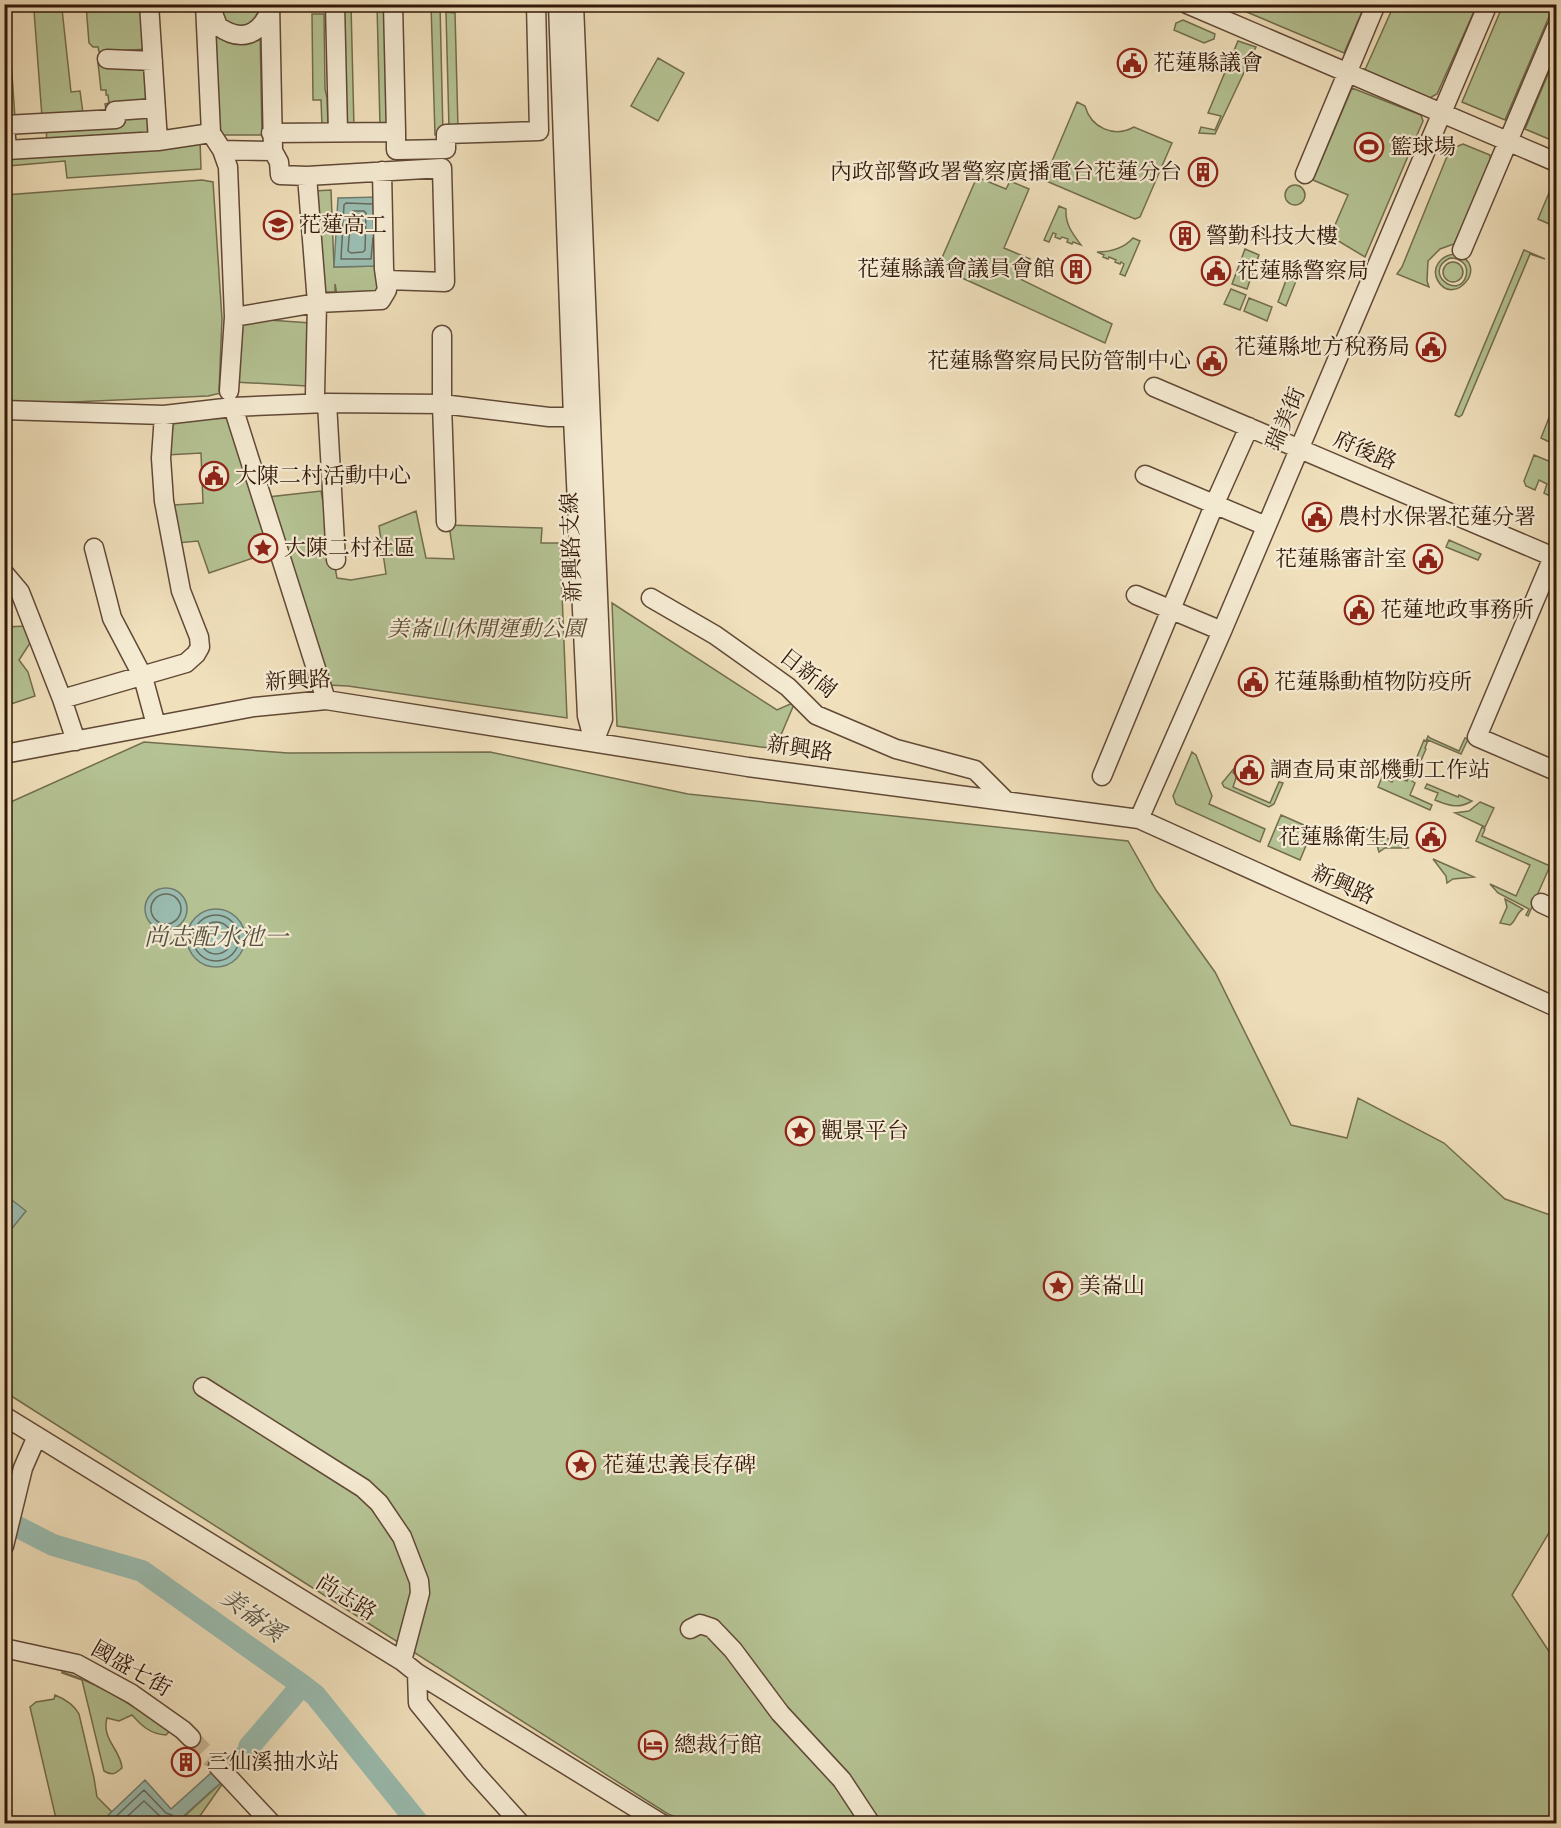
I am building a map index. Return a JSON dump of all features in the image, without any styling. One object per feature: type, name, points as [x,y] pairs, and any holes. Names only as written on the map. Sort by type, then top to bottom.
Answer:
[{"type":"street","points":[[149,4],[158,141]]},
{"type":"street","points":[[335,4],[338,132]]},
{"type":"street","points":[[393,4],[396,150],[446,149],[446,134],[539,131],[536,4]]},
{"type":"street","name":"新興路支線","points":[[558,4],[582,418],[603,719],[594,742]]},
{"type":"street","name":"新興路支線","points":[[574,4],[582,418]]},
{"type":"street","points":[[1187,4],[1557,162]]},
{"type":"street","points":[[1305,174],[1376,4]]},
{"type":"street","name":"瑞美街","points":[[1139,819],[1222,631],[1488,4]]},
{"type":"street","points":[[208,6],[218,26],[236,35],[247,34],[264,24],[270,7]]},
{"type":"street","points":[[208,6],[211,133],[222,150],[228,167],[234,317],[231,399],[326,700]]},
{"type":"street","points":[[270,7],[272,142],[279,162],[280,175],[307,176],[442,168],[445,282],[387,280]]},
{"type":"street","points":[[1462,250],[1557,28]]},
{"type":"street","points":[[107,59],[153,61]]},
{"type":"street","points":[[155,108],[115,111],[116,119],[5,125],[6,150],[158,141],[211,133]]},
{"type":"street","points":[[42,123],[43,148]]},
{"type":"street","points":[[222,150],[338,132],[396,132]]},
{"type":"street","points":[[234,317],[317,303],[381,300],[387,290],[384,269],[382,171]]},
{"type":"street","points":[[307,176],[317,303],[321,398],[336,560]]},
{"type":"street","points":[[442,335],[446,522]]},
{"type":"street","name":"府後路","points":[[1154,387],[1555,558]]},
{"type":"street","points":[[4,410],[164,416],[231,399],[321,398],[442,404],[549,417],[582,418]]},
{"type":"street","points":[[62,699],[186,663],[200,647],[199,637],[181,591],[164,501],[161,458],[164,416]]},
{"type":"street","points":[[1101,776],[1249,427]]},
{"type":"street","points":[[1145,475],[1266,526]]},
{"type":"street","points":[[94,548],[112,618],[143,676],[156,725]]},
{"type":"street","points":[[1555,558],[1477,737],[1557,771]]},
{"type":"street","points":[[4,573],[20,592],[76,741]]},
{"type":"street","points":[[1136,595],[1222,631]]},
{"type":"street","name":"日新崗","points":[[651,598],[715,634],[788,687],[816,715],[896,749],[975,770],[1006,801]]},
{"type":"street","name":"新興路","points":[[4,754],[254,707],[326,700],[748,766],[1139,819],[1557,1007]]},
{"type":"street","points":[[203,1387],[363,1488],[379,1503],[402,1538],[419,1581],[420,1593],[402,1661]]},
{"type":"street","name":"尚志路","points":[[4,1416],[662,1824]]},
{"type":"street","points":[[4,1546],[23,1468],[37,1436]]},
{"type":"street","points":[[4,1467],[23,1468]]},
{"type":"street","points":[[690,1629],[700,1624],[712,1628],[726,1642],[780,1713],[842,1780],[871,1824]]},
{"type":"street","name":"國盛七街","points":[[4,1648],[77,1664],[109,1679],[183,1730],[191,1738]]},
{"type":"street","points":[[417,1673],[418,1703],[475,1773],[521,1824]]},
{"type":"street","points":[[218,1766],[272,1824]]},
{"type":"green space","points":[[263,4],[258,23],[227,28],[216,5]]},
{"type":"green space","points":[[86,5],[145,5],[147,49],[99,52],[98,47],[93,47],[89,43]]},
{"type":"green space","points":[[335,5],[351,5],[354,128],[338,129]]},
{"type":"green space","points":[[377,5],[389,5],[392,126],[380,126]]},
{"type":"green space","points":[[431,5],[440,5],[443,134],[435,135]]},
{"type":"green space","points":[[1230,5],[1365,5],[1344,53]]},
{"type":"green space","points":[[1394,5],[1477,5],[1437,94],[1426,100],[1364,72]]},
{"type":"green space","points":[[1503,5],[1554,5],[1505,120],[1462,102]]},
{"type":"green space","points":[[62,9],[71,92],[80,91],[83,113],[42,117],[34,11]]},
{"type":"green space","points":[[446,12],[455,13],[458,128],[449,128]]},
{"type":"green space","points":[[312,14],[324,14],[328,126],[322,126],[321,100],[313,100]]},
{"type":"green space","points":[[4,17],[8,17],[15,118],[11,119],[9,98],[5,98]]},
{"type":"green space","points":[[1183,20],[1215,34],[1214,39],[1204,43],[1174,30],[1176,23]]},
{"type":"green space","points":[[260,29],[262,135],[218,135],[216,31]]},
{"type":"green space","points":[[1238,41],[1256,47],[1215,134],[1199,133],[1201,127],[1215,130],[1221,116],[1208,113]]},
{"type":"green space","points":[[1556,55],[1556,142],[1525,129]]},
{"type":"green space","points":[[658,58],[684,73],[658,121],[631,106]]},
{"type":"green space","points":[[149,62],[151,107],[106,109],[105,104],[109,103],[108,95],[106,95],[106,90],[101,90],[98,63]]},
{"type":"green space","points":[[1352,88],[1421,115],[1423,121],[1365,257],[1335,239],[1332,232],[1348,195],[1313,180]]},
{"type":"green space","points":[[1077,102],[1085,106],[1092,120],[1104,129],[1119,131],[1134,127],[1172,143],[1140,217],[1135,219],[1044,180]]},
{"type":"green space","points":[[151,111],[153,139],[47,145],[46,125]]},
{"type":"green space","points":[[200,140],[201,169],[67,178],[65,161],[8,166],[10,184],[5,185],[5,153]]},
{"type":"green space","points":[[1463,144],[1490,155],[1491,166],[1454,244],[1440,249],[1428,261],[1429,287],[1397,274],[1402,267],[1450,149]]},
{"type":"green space","points":[[977,177],[1006,189],[1010,181],[1029,189],[1004,248],[1030,259],[1022,280],[1112,324],[1105,343],[938,267]]},
{"type":"green space","points":[[202,180],[213,182],[222,319],[219,391],[225,392],[208,396],[5,405],[5,195]]},
{"type":"green space","points":[[1554,181],[1556,182],[1555,202],[1550,213],[1556,216],[1556,227],[1538,219]]},
{"type":"green space","points":[[1295,185],[1302,188],[1305,195],[1302,202],[1295,205],[1288,202],[1285,195],[1288,188]]},
{"type":"green space","points":[[331,190],[334,267],[378,266],[381,294],[337,295],[335,284],[335,292],[318,292],[314,191]]},
{"type":"green space","points":[[1059,206],[1066,209],[1068,225],[1081,245],[1067,242],[1068,239],[1062,237],[1060,239],[1055,237],[1056,234],[1053,233],[1049,242],[1044,240]]},
{"type":"green space","points":[[1133,238],[1140,241],[1125,276],[1120,274],[1124,264],[1115,262],[1116,260],[1109,257],[1108,259],[1103,257],[1104,255],[1097,252],[1116,249]]},
{"type":"green space","points":[[1245,249],[1259,255],[1247,289],[1232,284]]},
{"type":"green space","points":[[1524,250],[1545,259],[1530,254],[1462,415],[1459,417],[1455,415]]},
{"type":"green space","points":[[1455,254],[1466,259],[1470,266],[1470,274],[1466,281],[1453,290],[1445,288],[1438,281],[1435,271],[1442,259]],"holes":[[[1454,258],[1463,262],[1467,272],[1462,283],[1456,286],[1445,282],[1439,270],[1442,264]]]},
{"type":"green space","points":[[1453,262],[1460,265],[1463,272],[1460,279],[1453,282],[1446,279],[1443,272],[1446,265]]},
{"type":"green space","points":[[1291,267],[1300,271],[1286,306],[1278,302]]},
{"type":"green space","points":[[1231,289],[1246,295],[1240,310],[1224,304]]},
{"type":"green space","points":[[1249,298],[1272,307],[1267,321],[1244,311]]},
{"type":"green space","points":[[238,318],[311,323],[307,386],[234,382]]},
{"type":"green space","points":[[1552,410],[1556,410],[1556,442],[1554,444],[1541,438]]},
{"type":"green space","points":[[231,418],[271,552],[209,573],[198,541],[177,543],[172,507],[171,480],[174,505],[203,503],[201,453],[167,455],[174,420]]},
{"type":"green space","points":[[1534,455],[1556,464],[1556,499],[1544,493],[1547,484],[1539,480],[1535,490],[1526,486],[1524,481]]},
{"type":"green space","name":"美崙山休閒運動公園","points":[[321,491],[337,578],[351,580],[386,574],[379,526],[416,511],[426,558],[454,559],[449,525],[542,528],[541,543],[560,543],[567,718],[348,686],[327,685],[268,497]]},
{"type":"green space","points":[[1449,540],[1481,554],[1478,560],[1446,547]]},
{"type":"green space","name":"美崙山休閒運動公園","points":[[612,603],[777,710],[795,702],[775,749],[617,726]]},
{"type":"green space","points":[[27,626],[30,643],[19,660],[28,672],[35,696],[5,706],[5,627]]},
{"type":"green space","points":[[1428,736],[1459,751],[1465,738],[1468,739],[1461,754],[1428,740],[1412,781],[1415,783],[1410,795],[1432,805],[1430,810],[1378,787],[1382,777],[1392,782],[1395,776],[1407,781],[1424,740],[1426,741]]},
{"type":"green space","points":[[144,742],[288,753],[490,752],[688,794],[1128,841],[1156,890],[1215,972],[1291,1125],[1347,1138],[1358,1098],[1444,1143],[1505,1199],[1556,1217],[1556,1521],[1512,1595],[1556,1660],[1556,1823],[690,1823],[668,1814],[5,1392],[4,805]]},
{"type":"green space","points":[[1192,752],[1196,755],[1212,796],[1209,804],[1265,829],[1260,842],[1176,804],[1173,796]]},
{"type":"green space","points":[[1236,766],[1233,773],[1237,775],[1233,787],[1270,803],[1279,782],[1283,783],[1274,804],[1269,807],[1224,787],[1222,783]]},
{"type":"green space","points":[[1427,784],[1472,801],[1458,806],[1440,802],[1435,800],[1438,793],[1425,788]]},
{"type":"green space","points":[[1480,802],[1494,808],[1485,827],[1455,813],[1469,811]]},
{"type":"green space","points":[[1281,815],[1313,829],[1300,860],[1268,846]]},
{"type":"green space","points":[[1362,827],[1409,848],[1385,848],[1379,852],[1377,845]]},
{"type":"green space","points":[[1482,827],[1485,829],[1482,836],[1550,866],[1528,916],[1526,915],[1529,909],[1498,893],[1490,884],[1516,896],[1530,865],[1476,841]]},
{"type":"green space","points":[[1433,859],[1474,877],[1453,879],[1447,883],[1446,876]]},
{"type":"green space","points":[[1505,899],[1523,909],[1510,925],[1500,923],[1507,907]]},
{"type":"green space","points":[[62,1672],[92,1683],[171,1730],[166,1735],[155,1733],[143,1726],[132,1715],[119,1721],[107,1718],[107,1732],[122,1768],[113,1774],[107,1773],[104,1771],[82,1680]]},
{"type":"green space","points":[[55,1695],[69,1703],[79,1714],[97,1797],[112,1812],[99,1823],[57,1823],[30,1707],[36,1702],[54,1699]]},
{"type":"green space","points":[[222,1782],[195,1823],[176,1824]]},
{"type":"water","points":[[380,197],[378,266],[334,267],[338,198]]},
{"type":"water","points":[[166,888],[181,894],[187,909],[181,924],[166,930],[151,924],[145,909],[151,894]]},
{"type":"water","name":"尚志配水池一","points":[[210,909],[222,909],[237,917],[245,932],[245,944],[237,959],[222,967],[210,967],[195,959],[187,944],[187,932],[195,917]]},
{"type":"water","points":[[8,1197],[26,1211],[5,1237],[5,1201]]},
{"type":"water","points":[[251,1737],[260,1750],[176,1823],[99,1824],[145,1780],[171,1809]]},
{"type":"waterway","name":"美崙溪","points":[[4,1520],[53,1545],[142,1571],[302,1685],[315,1695],[419,1824]]},
{"type":"waterway","points":[[249,1747],[302,1685]]},
{"type":"tunnel","points":[[191,1738],[218,1766]]},
{"type":"place","name":"花蓮縣議會","points":[[1132,63]]},
{"type":"place","name":"籃球場","points":[[1369,147]]},
{"type":"place","name":"內政部警政署警察廣播電台花蓮分台","points":[[1203,172]]},
{"type":"place","name":"花蓮高工","points":[[278,225]]},
{"type":"place","name":"警勤科技大樓","points":[[1185,236]]},
{"type":"place","name":"花蓮縣議會議員會館","points":[[1076,269]]},
{"type":"place","name":"花蓮縣警察局","points":[[1216,271]]},
{"type":"place","name":"花蓮縣地方稅務局","points":[[1431,347]]},
{"type":"place","name":"花蓮縣警察局民防管制中心","points":[[1212,361]]},
{"type":"place","name":"大陳二村活動中心","points":[[214,476]]},
{"type":"place","name":"農村水保署花蓮分署","points":[[1317,517]]},
{"type":"place","name":"大陳二村社區","points":[[263,548]]},
{"type":"place","name":"花蓮縣審計室","points":[[1428,559]]},
{"type":"place","name":"花蓮地政事務所","points":[[1359,610]]},
{"type":"place","name":"花蓮縣動植物防疫所","points":[[1253,682]]},
{"type":"place","name":"調查局東部機動工作站","points":[[1249,770]]},
{"type":"place","name":"花蓮縣衛生局","points":[[1431,837]]},
{"type":"place","name":"觀景平台","points":[[800,1131]]},
{"type":"place","name":"美崙山","points":[[1058,1286]]},
{"type":"place","name":"花蓮忠義長存碑","points":[[581,1465]]},
{"type":"place","name":"總裁行館","points":[[653,1745]]},
{"type":"place","name":"三仙溪抽水站","points":[[186,1762]]}]
